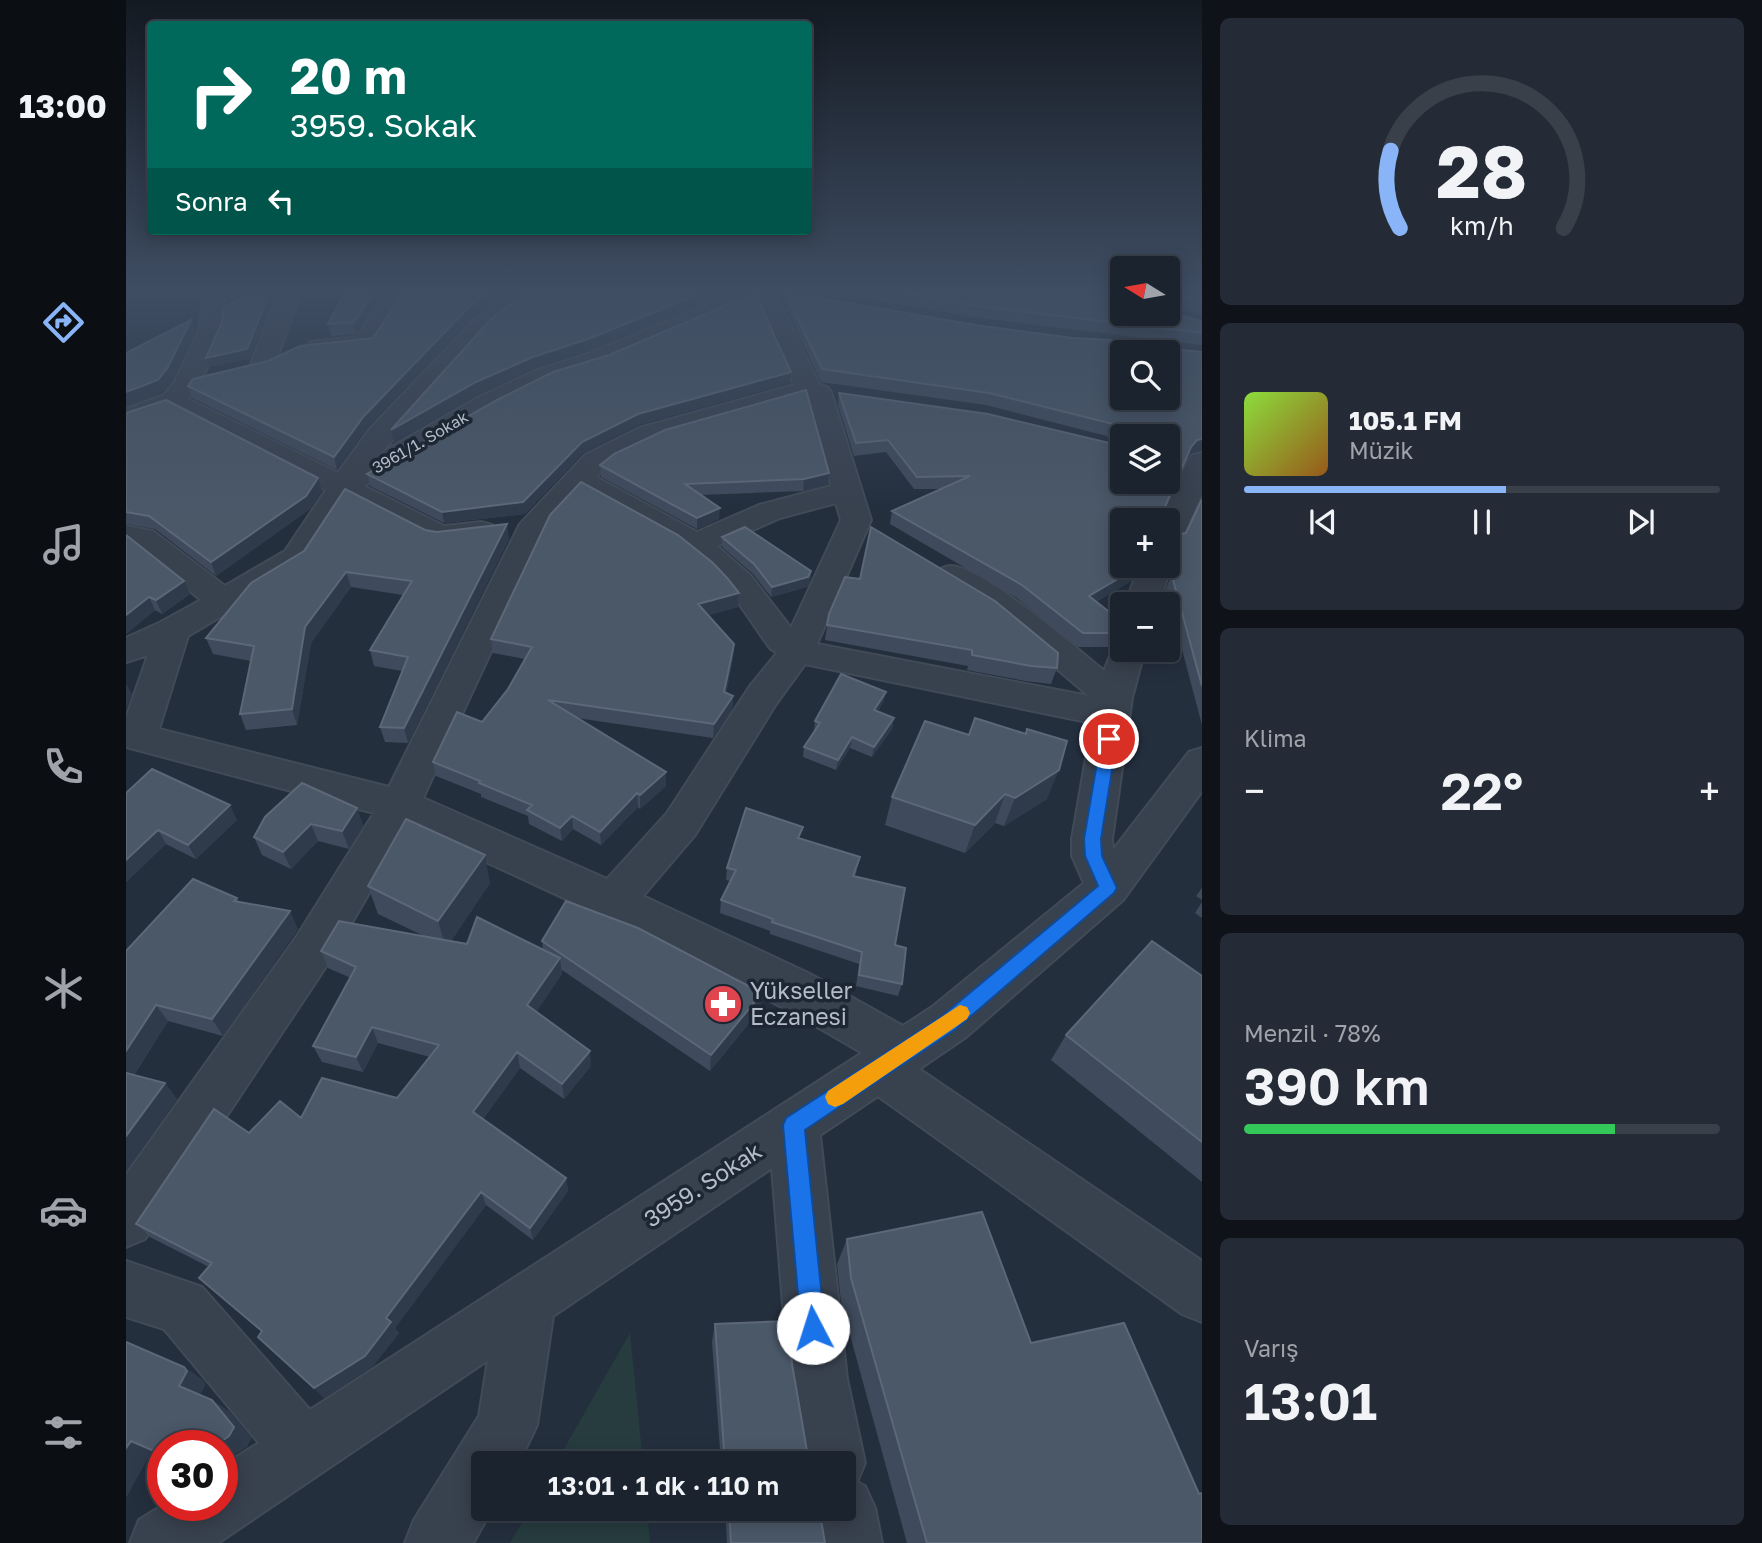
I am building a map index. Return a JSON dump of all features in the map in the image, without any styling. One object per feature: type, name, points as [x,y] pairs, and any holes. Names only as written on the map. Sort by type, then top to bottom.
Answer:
[{"type":"street","points":[[180,392],[194,364]]},
{"type":"street","points":[[237,372],[266,364]]},
{"type":"street","points":[[342,487],[379,436],[446,364]]},
{"type":"street","name":"3961/1. Sokak","points":[[126,651],[173,630],[296,558],[342,487],[488,403],[544,376],[581,364]]},
{"type":"street","points":[[613,901],[681,824],[763,695],[797,651],[861,515],[823,392],[806,364]]},
{"type":"street","points":[[126,418],[212,378]]},
{"type":"street","points":[[180,392],[342,487],[440,536],[535,524]]},
{"type":"street","points":[[126,1220],[313,949],[400,805],[535,524],[595,461],[649,434],[823,392]]},
{"type":"street","points":[[1179,508],[1195,465]]},
{"type":"street","points":[[578,479],[697,545],[740,583],[782,640],[797,651],[1114,706]]},
{"type":"street","points":[[697,545],[732,526],[777,507],[861,515]]},
{"type":"street","points":[[126,535],[142,538],[222,600]]},
{"type":"street","points":[[925,560],[1004,607],[1114,706]]},
{"type":"street","points":[[173,630],[132,745],[400,805],[613,901],[794,988],[1202,1294]]},
{"type":"street","points":[[1108,888],[1093,856],[1092,839],[1114,706],[1125,662]]},
{"type":"street","name":"3959. Sokak","points":[[238,1493],[949,1022],[1108,888],[1202,762]]},
{"type":"street","points":[[794,1125],[818,1379],[832,1451]]},
{"type":"street","points":[[126,1289],[182,1307],[304,1449]]},
{"type":"street","points":[[492,1451],[507,1425],[527,1301]]},
{"type":"street","points":[[437,1543],[471,1486]]},
{"type":"street","name":"3959. Sokak","points":[[162,1543],[195,1521]]},
{"type":"street","points":[[846,1521],[850,1543]]},
{"type":"green space","points":[[630,1333],[642,1451],[563,1451]]},
{"type":"green space","points":[[523,1521],[648,1521],[650,1543],[510,1543]]},
{"type":"building","points":[[126,364],[169,364],[158,380],[126,392]]},
{"type":"building","points":[[255,364],[414,364],[364,416],[334,457],[188,386],[193,379]]},
{"type":"building","points":[[450,364],[517,364],[476,382],[391,430]]},
{"type":"building","points":[[579,364],[787,364],[791,372],[638,414],[582,442],[523,502],[442,512],[367,474],[497,400],[553,372]]},
{"type":"building","points":[[820,364],[1110,364],[1110,410],[1180,410],[1180,364],[1202,364],[1202,439],[1197,440],[1191,447],[1180,472],[1180,424],[1113,424],[989,393],[822,369]]},
{"type":"building","points":[[806,390],[829,473],[804,479],[685,484],[720,508],[697,518],[600,465],[614,454],[665,430]]},
{"type":"building","points":[[839,393],[988,414],[1110,443],[1110,494],[1171,494],[1164,508],[1110,508],[1110,578],[1119,578],[1089,596],[1110,613],[1110,633],[1083,633],[1022,585],[892,511],[970,476],[917,477],[888,440],[856,443]]},
{"type":"building","points":[[166,400],[318,478],[306,496],[211,562],[149,516],[126,512],[126,413]]},
{"type":"building","points":[[581,482],[678,535],[713,563],[739,593],[698,604],[734,644],[724,692],[733,696],[714,724],[548,700],[666,772],[640,795],[637,793],[600,832],[572,816],[560,828],[527,810],[532,805],[433,762],[457,712],[482,722],[508,689],[532,647],[491,639],[550,515]]},
{"type":"building","points":[[345,489],[425,530],[437,532],[507,524],[404,728],[380,727],[408,657],[370,650],[412,581],[346,572],[305,627],[292,709],[240,714],[254,646],[206,638],[251,583],[304,551]]},
{"type":"building","points":[[1202,499],[1202,686],[1180,605],[1180,592],[1176,592],[1173,578],[1180,578],[1180,534],[1186,533]]},
{"type":"building","points":[[745,527],[811,571],[808,577],[772,587],[754,564],[722,537]]},
{"type":"building","points":[[871,527],[995,601],[1058,653],[1057,668],[972,655],[972,650],[827,625],[845,577],[860,579]]},
{"type":"building","points":[[126,535],[184,581],[156,600],[149,597],[126,615]]},
{"type":"building","points":[[841,674],[886,692],[874,710],[894,718],[874,747],[852,737],[838,760],[804,747],[820,723],[815,721]]},
{"type":"building","points":[[975,718],[1026,734],[1027,729],[1067,741],[1059,770],[1015,798],[1005,794],[975,825],[892,797],[925,721],[969,735]]},
{"type":"building","points":[[152,769],[230,805],[188,845],[158,830],[126,860],[126,793]]},
{"type":"building","points":[[302,783],[357,808],[342,831],[311,824],[283,852],[254,837],[265,817]]},
{"type":"building","points":[[746,808],[803,827],[798,838],[860,857],[853,876],[905,888],[895,945],[906,948],[902,984],[859,975],[862,952],[772,922],[773,919],[721,900],[736,870],[727,868]]},
{"type":"building","points":[[406,819],[485,855],[438,921],[368,886]]},
{"type":"building","points":[[193,879],[237,898],[234,901],[290,911],[212,1019],[156,1005],[126,1051],[126,951]]},
{"type":"building","points":[[566,901],[638,928],[762,993],[711,1055],[542,941]]},
{"type":"building","points":[[477,917],[560,958],[527,1005],[590,1051],[562,1084],[517,1052],[473,1112],[566,1178],[530,1228],[481,1192],[386,1318],[391,1322],[365,1356],[314,1388],[258,1337],[262,1331],[199,1278],[212,1263],[136,1224],[214,1109],[249,1133],[280,1101],[301,1118],[322,1078],[397,1098],[439,1045],[372,1027],[356,1057],[313,1046],[356,967],[321,951],[339,921],[467,944]]},
{"type":"building","points":[[1152,941],[1202,976],[1202,1142],[1066,1035]]},
{"type":"building","points":[[126,1073],[165,1083],[126,1136]]},
{"type":"building","points":[[982,1212],[1031,1343],[1124,1323],[1199,1494],[1202,1493],[1202,1543],[927,1543],[851,1278],[847,1239]]},
{"type":"building","points":[[789,1321],[792,1364],[807,1451],[724,1451],[715,1324]]},
{"type":"building","points":[[126,1342],[184,1367],[187,1371],[179,1386],[212,1400],[234,1427],[232,1430],[147,1430],[147,1448],[131,1441],[126,1448]]},
{"type":"building","points":[[730,1521],[821,1521],[825,1543],[731,1543]]},
{"type":"slow traffic","points":[[835,1097],[960,1013]]},
{"type":"place","name":"Yükseller Eczanesi","points":[[723,1004]]},
{"type":"route","points":[[813,1328],[794,1125],[949,1022],[1108,888],[1093,856],[1092,839],[1109,739]]}]
